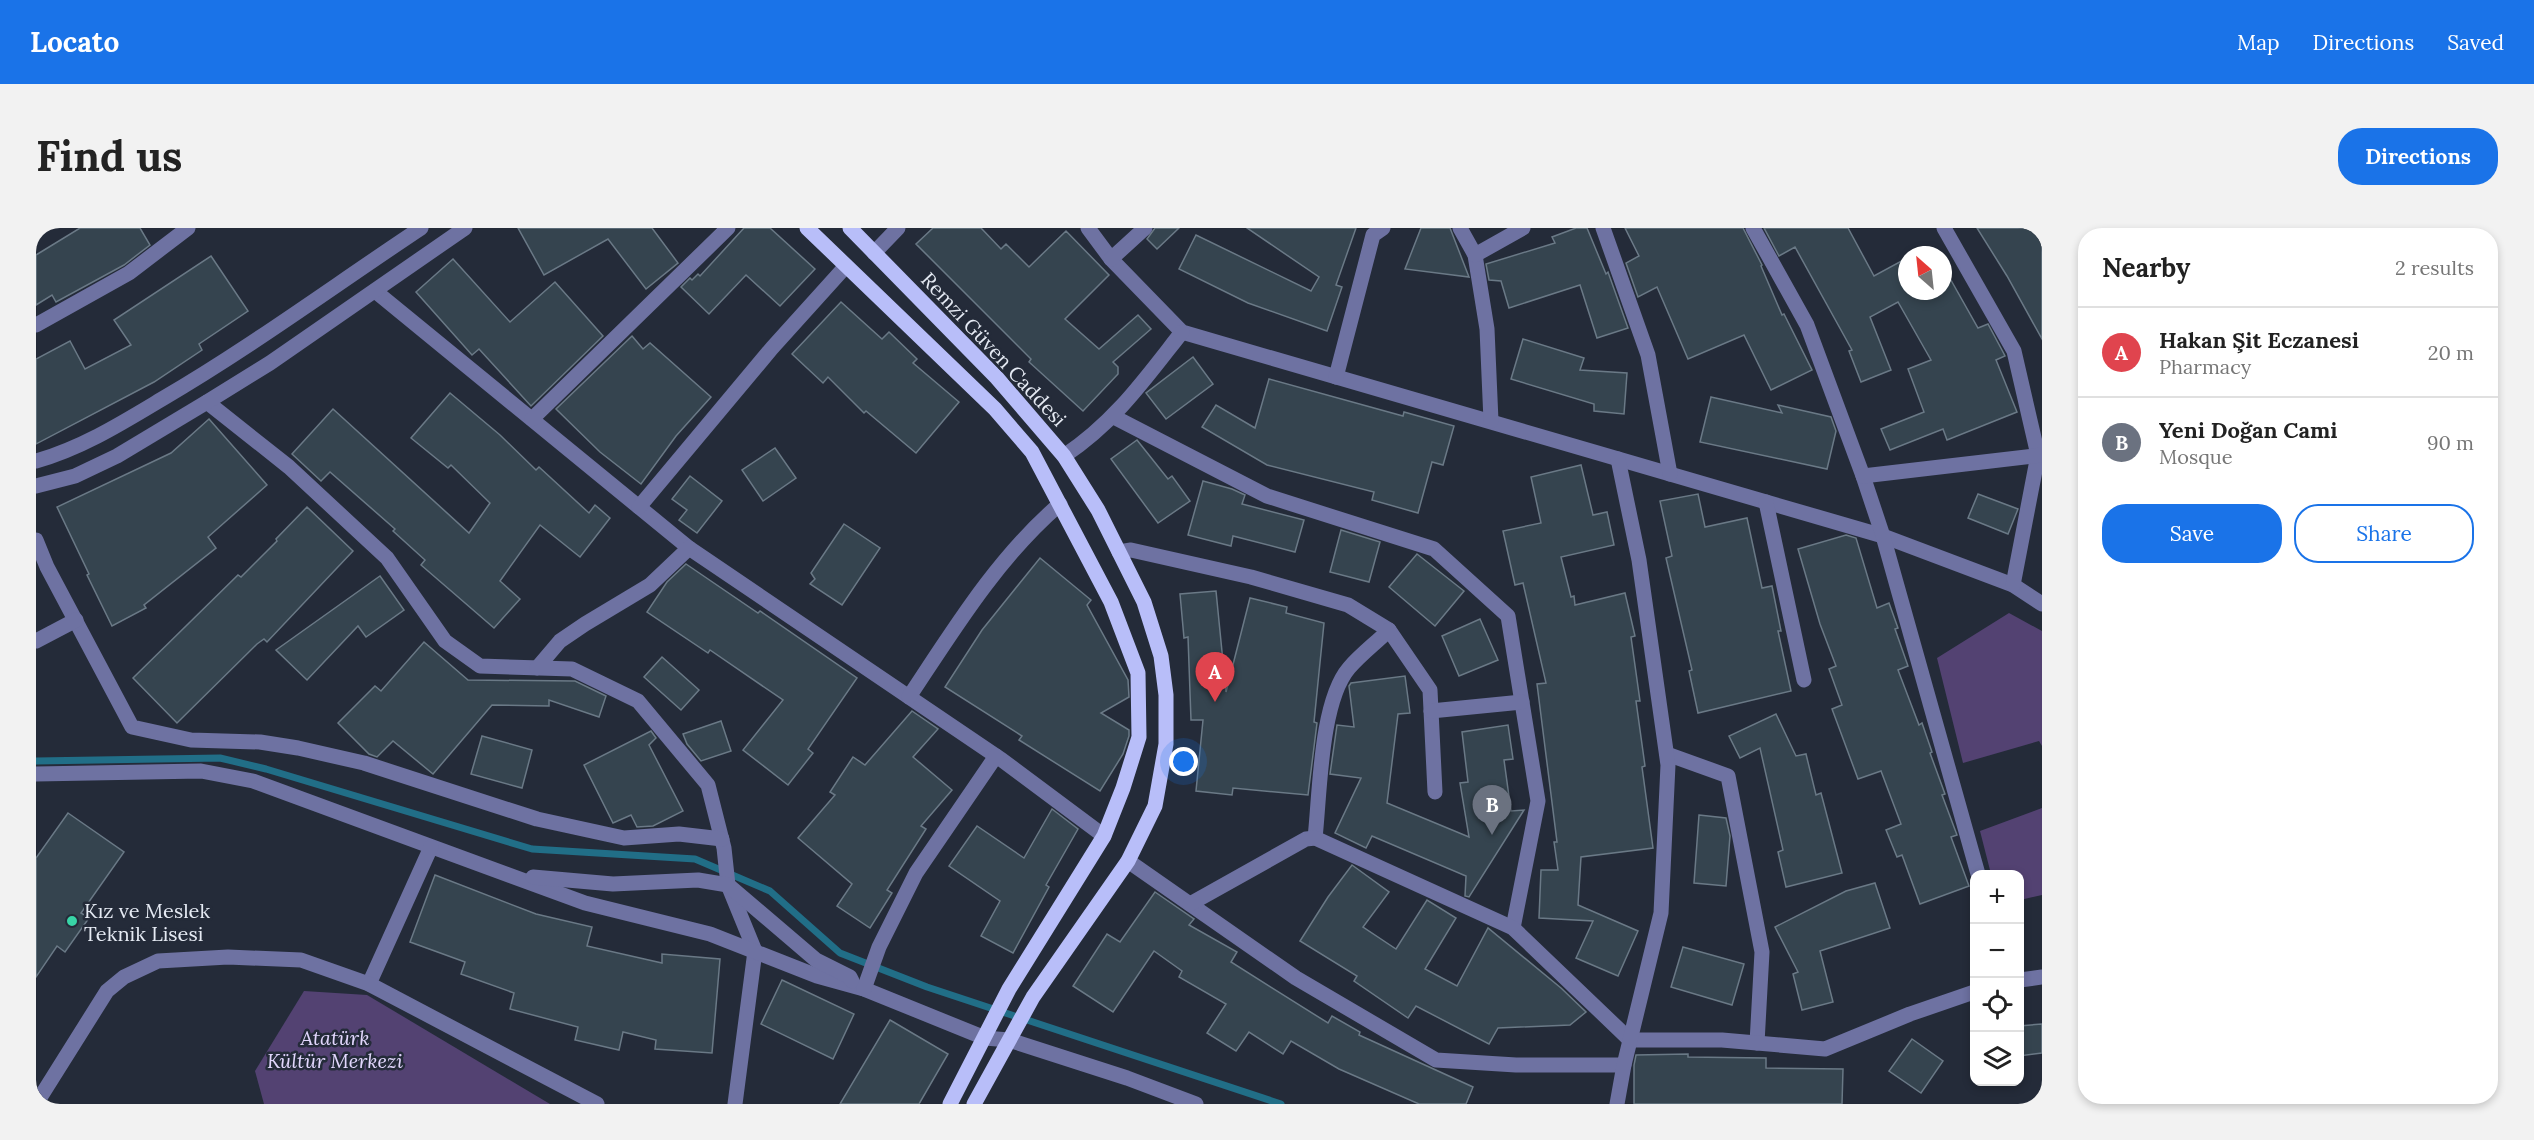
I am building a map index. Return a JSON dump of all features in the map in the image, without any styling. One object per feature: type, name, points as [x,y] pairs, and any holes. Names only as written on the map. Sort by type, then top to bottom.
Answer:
[{"type":"main road","name":"Remzi Güven Caddesi","points":[[807,228],[995,409],[1032,452],[1111,602],[1138,673],[1139,737],[1123,788],[1104,836],[1009,989],[985,1038]]},
{"type":"main road","name":"Remzi Güven Caddesi","points":[[850,228],[998,378],[1064,456],[1098,510],[1144,602],[1161,656],[1166,695],[1166,744],[1155,806],[1128,861],[1034,997],[1013,1034]]},
{"type":"main road","points":[[974,1104],[1013,1034]]},
{"type":"main road","points":[[950,1104],[985,1038]]},
{"type":"street","points":[[36,325],[129,273],[188,228]]},
{"type":"street","points":[[36,461],[66,452],[120,424],[204,375],[420,228]]},
{"type":"street","points":[[36,486],[75,476],[117,456],[207,402],[270,363],[465,228]]},
{"type":"street","points":[[532,419],[728,228]]},
{"type":"street","points":[[874,253],[898,228]]},
{"type":"street","points":[[1088,228],[1111,259],[1182,332],[1883,536],[2013,585],[2042,604]]},
{"type":"street","points":[[1111,259],[1146,228]]},
{"type":"street","points":[[1460,228],[1475,255],[1487,328],[1491,421]]},
{"type":"street","points":[[1475,255],[1523,228]]},
{"type":"street","points":[[1603,228],[1648,356],[1670,474]]},
{"type":"street","points":[[1752,228],[1806,325],[1863,476],[1883,536],[1977,870]]},
{"type":"street","points":[[1944,228],[2014,351],[2040,455],[2013,585]]},
{"type":"street","points":[[1336,377],[1374,230]]},
{"type":"street","points":[[639,507],[772,348],[846,266]]},
{"type":"street","points":[[375,291],[689,548],[996,756],[1104,836]]},
{"type":"street","points":[[1064,456],[1089,440],[1114,417],[1182,332]]},
{"type":"street","points":[[207,402],[289,467],[387,558],[445,641],[480,666],[572,669],[638,700],[708,785],[723,844],[728,883],[755,951],[735,1104]]},
{"type":"street","points":[[1114,417],[1267,496],[1434,549],[1508,616],[1538,801],[1513,928]]},
{"type":"street","points":[[1863,476],[2040,455]]},
{"type":"street","points":[[1617,1104],[1624,1065],[1661,913],[1668,765],[1639,560],[1618,459]]},
{"type":"street","points":[[1766,502],[1804,680]]},
{"type":"street","points":[[909,697],[964,615],[1032,528],[1060,504]]},
{"type":"street","points":[[36,540],[47,567],[132,727],[191,740],[260,742],[298,747],[364,763],[537,819],[624,838],[679,834],[723,844]]},
{"type":"street","points":[[537,668],[560,641],[650,585],[689,548]]},
{"type":"street","points":[[1119,552],[1131,550],[1240,575],[1348,605],[1389,630],[1430,690],[1436,792]]},
{"type":"street","points":[[36,640],[76,620]]},
{"type":"street","points":[[1315,838],[1327,725],[1336,689],[1348,669],[1389,630]]},
{"type":"street","points":[[1431,711],[1522,702]]},
{"type":"street","points":[[1667,754],[1728,776],[1762,952],[1757,1043]]},
{"type":"street","points":[[862,987],[915,873],[996,756]]},
{"type":"street","points":[[36,774],[201,771],[253,781],[585,903],[710,934],[817,976],[862,987],[985,1038],[1013,1034],[1196,1104]]},
{"type":"street","points":[[1190,904],[1306,839],[1315,838],[1513,928],[1630,1040],[1722,1040],[1825,1049],[1910,1014],[1970,993]]},
{"type":"street","points":[[369,984],[431,847]]},
{"type":"street","points":[[1128,861],[1296,978],[1436,1060],[1516,1065],[1624,1065]]},
{"type":"street","points":[[512,876],[613,884],[698,880],[728,883],[816,960],[850,977],[862,987]]},
{"type":"street","points":[[36,1104],[107,991],[124,977],[142,966],[158,961],[228,957],[301,960],[369,984],[597,1104]]},
{"type":"street","points":[[2024,979],[2042,977]]},
{"type":"green space","points":[[2009,613],[2042,631],[2042,746],[2039,741],[1963,763],[1937,658]]},
{"type":"green space","points":[[2042,808],[2042,895],[2024,899],[2024,870],[1990,870],[1980,831]]},
{"type":"green space","name":"Atatürk Kültür Merkezi","points":[[304,991],[367,995],[550,1104],[264,1104],[255,1071]]},
{"type":"building","points":[[80,228],[140,228],[150,245],[124,265],[56,302],[52,295],[36,305],[36,255]]},
{"type":"building","points":[[518,228],[652,228],[678,263],[646,289],[608,239],[544,275]]},
{"type":"building","points":[[744,228],[770,228],[815,269],[780,306],[746,275],[709,314],[681,287],[690,278],[692,280],[698,274],[700,276]]},
{"type":"building","points":[[933,228],[981,228],[1001,249],[1006,244],[1029,267],[1066,231],[1109,275],[1065,319],[1099,349],[1138,315],[1151,329],[1113,362],[1118,367],[1118,374],[1083,411],[1029,362],[1031,359],[916,244]]},
{"type":"building","points":[[1155,228],[1179,228],[1157,249],[1147,239]]},
{"type":"building","points":[[1247,228],[1356,228],[1336,285],[1342,287],[1327,331],[1248,303],[1179,269],[1196,235],[1311,291],[1319,277]]},
{"type":"building","points":[[1421,228],[1450,228],[1469,277],[1405,269]]},
{"type":"building","points":[[1576,228],[1587,228],[1606,274],[1608,272],[1628,328],[1597,338],[1580,285],[1509,308],[1501,281],[1489,280],[1486,264],[1555,243],[1552,237]]},
{"type":"building","points":[[1625,228],[1743,228],[1762,265],[1782,315],[1784,314],[1812,370],[1771,390],[1744,335],[1688,359],[1657,287],[1638,297],[1626,263],[1639,256]]},
{"type":"building","points":[[1764,228],[1848,228],[1874,276],[1898,263],[1898,300],[1952,300],[1952,282],[1978,328],[1988,324],[2005,356],[1996,360],[2017,412],[1947,440],[1943,429],[1890,450],[1881,429],[1924,412],[1908,369],[1931,360],[1898,302],[1870,317],[1891,370],[1861,382],[1849,351],[1852,350],[1795,247],[1779,256]]},
{"type":"building","points":[[1977,228],[2042,228],[2042,339],[2007,276]]},
{"type":"building","points":[[211,256],[248,311],[199,344],[202,350],[154,382],[36,444],[36,359],[70,341],[85,369],[131,345],[114,320]]},
{"type":"building","points":[[453,259],[510,322],[555,282],[603,336],[531,406],[479,349],[472,355],[416,292]]},
{"type":"building","points":[[841,302],[882,339],[889,332],[917,359],[913,363],[959,402],[916,453],[866,411],[864,413],[828,377],[823,383],[792,354]]},
{"type":"building","points":[[632,336],[643,349],[650,343],[711,397],[676,436],[641,484],[600,452],[556,409]]},
{"type":"building","points":[[1523,339],[1584,358],[1580,370],[1627,373],[1624,414],[1594,411],[1594,404],[1511,379]]},
{"type":"building","points":[[1193,357],[1213,384],[1166,419],[1146,393]]},
{"type":"building","points":[[1269,379],[1403,416],[1404,412],[1454,426],[1443,465],[1432,462],[1418,513],[1372,500],[1374,492],[1267,465],[1202,427],[1216,405],[1255,428]]},
{"type":"building","points":[[450,393],[500,435],[536,470],[539,467],[589,513],[595,505],[610,518],[580,557],[540,525],[500,581],[520,599],[494,628],[421,565],[425,560],[393,531],[395,529],[330,472],[321,481],[292,454],[333,409],[469,533],[490,503],[451,465],[448,468],[411,438]]},
{"type":"building","points":[[1711,397],[1782,413],[1778,405],[1831,417],[1836,431],[1827,469],[1700,442]]},
{"type":"building","points":[[209,419],[267,485],[208,537],[216,548],[144,605],[146,608],[112,626],[57,507],[171,453]]},
{"type":"building","points":[[1137,440],[1168,479],[1172,476],[1190,501],[1158,523],[1111,459]]},
{"type":"building","points":[[775,448],[796,478],[763,501],[742,470]]},
{"type":"building","points":[[1581,465],[1593,515],[1607,512],[1614,545],[1561,557],[1575,605],[1625,593],[1635,636],[1631,637],[1640,701],[1636,701],[1653,848],[1581,857],[1578,905],[1638,931],[1618,976],[1576,958],[1593,921],[1539,918],[1541,870],[1558,870],[1554,842],[1557,842],[1537,684],[1546,683],[1523,583],[1515,585],[1503,531],[1541,523],[1531,477]]},
{"type":"building","points":[[690,476],[722,501],[697,533],[679,520],[687,510],[672,499]]},
{"type":"building","points":[[1203,481],[1245,495],[1242,504],[1304,520],[1295,552],[1233,536],[1231,546],[1188,535]]},
{"type":"building","points":[[1698,494],[1705,527],[1747,518],[1762,588],[1772,586],[1781,631],[1778,631],[1791,691],[1698,713],[1689,671],[1692,670],[1666,558],[1672,556],[1660,501]]},
{"type":"building","points":[[1978,494],[2018,509],[2008,534],[1968,518]]},
{"type":"building","points":[[307,507],[353,551],[267,642],[264,639],[257,644],[177,723],[133,678],[238,575],[241,577]]},
{"type":"building","points":[[844,524],[880,548],[842,605],[810,584],[815,579],[811,573]]},
{"type":"building","points":[[1341,530],[1380,542],[1369,582],[1330,572]]},
{"type":"building","points":[[1846,535],[1856,538],[1877,608],[1889,603],[1898,628],[1895,629],[1908,666],[1898,670],[1919,725],[1922,723],[1932,752],[1930,753],[1945,794],[1942,795],[1957,835],[1951,837],[1969,886],[1920,904],[1902,855],[1897,857],[1886,830],[1901,824],[1881,771],[1858,779],[1832,709],[1842,705],[1829,669],[1836,666],[1820,624],[1798,549]]},
{"type":"building","points":[[1417,554],[1464,591],[1435,626],[1389,587]]},
{"type":"building","points":[[1040,558],[1091,600],[1087,605],[1128,680],[1129,697],[1101,713],[1129,730],[1129,736],[1123,754],[1100,791],[1019,740],[1022,736],[945,687],[982,630]]},
{"type":"building","points":[[686,564],[758,613],[760,611],[857,678],[808,749],[813,753],[788,785],[743,750],[783,700],[710,650],[708,653],[647,612],[667,582]]},
{"type":"building","points":[[380,576],[404,610],[366,637],[358,626],[307,680],[276,650]]},
{"type":"building","points":[[1216,591],[1226,692],[1250,598],[1287,607],[1286,613],[1324,623],[1314,722],[1317,723],[1308,795],[1233,788],[1232,795],[1196,791],[1203,720],[1191,720],[1188,637],[1184,638],[1180,594]]},
{"type":"building","points":[[1480,619],[1498,660],[1459,676],[1442,636]]},
{"type":"building","points":[[424,642],[468,680],[575,681],[606,696],[599,717],[549,700],[549,706],[492,705],[433,774],[393,741],[377,757],[369,754],[338,723],[375,686],[381,691]]},
{"type":"building","points":[[662,657],[699,690],[681,710],[644,677]]},
{"type":"building","points":[[1405,676],[1410,713],[1398,714],[1387,803],[1469,837],[1460,783],[1468,782],[1462,732],[1508,725],[1513,759],[1504,760],[1511,811],[1524,810],[1469,897],[1465,896],[1466,876],[1372,836],[1366,848],[1335,833],[1361,778],[1330,774],[1337,725],[1354,727],[1349,686],[1351,683]]},
{"type":"building","points":[[912,711],[938,729],[913,757],[952,790],[921,826],[926,829],[887,890],[892,893],[870,928],[837,906],[852,884],[798,838],[835,795],[830,792],[853,757],[865,765]]},
{"type":"building","points":[[1776,714],[1796,756],[1806,754],[1816,795],[1821,793],[1842,873],[1786,887],[1778,852],[1783,850],[1760,748],[1740,758],[1729,736]]},
{"type":"building","points":[[721,721],[731,751],[701,761],[687,744],[683,734]]},
{"type":"building","points":[[651,731],[656,738],[649,745],[683,811],[653,826],[637,827],[631,815],[613,823],[584,765]]},
{"type":"building","points":[[482,736],[532,750],[522,788],[471,774]]},
{"type":"building","points":[[1052,809],[1078,829],[1046,885],[1049,887],[1013,953],[981,936],[1000,901],[949,866],[977,826],[1024,858]]},
{"type":"building","points":[[68,813],[124,852],[81,913],[89,918],[65,952],[57,946],[36,977],[36,858]]},
{"type":"building","points":[[1699,815],[1726,818],[1730,836],[1726,886],[1694,883]]},
{"type":"building","points":[[1352,865],[1389,892],[1363,927],[1396,949],[1427,900],[1456,918],[1425,969],[1457,986],[1488,928],[1561,988],[1586,1012],[1570,1025],[1498,1028],[1489,1044],[1416,1006],[1408,1018],[1354,981],[1357,976],[1300,941]]},
{"type":"building","points":[[435,875],[536,914],[592,927],[587,946],[662,963],[662,954],[720,959],[712,1053],[655,1049],[656,1040],[623,1032],[619,1050],[575,1040],[578,1027],[510,1009],[514,993],[461,974],[465,962],[410,942]]},
{"type":"building","points":[[1875,883],[1890,928],[1820,951],[1833,1002],[1802,1010],[1793,974],[1798,972],[1775,927],[1846,891]]},
{"type":"building","points":[[1155,892],[1194,919],[1189,925],[1237,952],[1231,962],[1328,1023],[1332,1016],[1360,1032],[1359,1035],[1473,1087],[1466,1104],[1419,1104],[1339,1069],[1291,1041],[1283,1054],[1249,1032],[1236,1051],[1207,1033],[1226,1004],[1179,977],[1182,971],[1154,951],[1113,1012],[1073,986],[1107,934],[1120,942]]},
{"type":"building","points":[[1683,947],[1744,964],[1732,1005],[1671,987]]},
{"type":"building","points":[[782,980],[854,1014],[833,1059],[761,1024]]},
{"type":"building","points":[[890,1020],[948,1054],[919,1104],[840,1104]]},
{"type":"building","points":[[2042,1024],[2042,1053],[2024,1055],[2024,1026]]},
{"type":"building","points":[[1912,1039],[1943,1061],[1921,1093],[1889,1071]]},
{"type":"building","points":[[1688,1054],[1688,1057],[1766,1058],[1766,1068],[1843,1069],[1842,1104],[1634,1104],[1636,1055]]},
{"type":"waterway","points":[[36,761],[220,758],[266,769],[532,849],[695,859],[770,891],[840,953],[927,987],[1281,1104]]},
{"type":"place","name":"Hakan Şit Eczanesi","points":[[1215,702]]},
{"type":"place","name":"Yeni Doğan Cami","points":[[1492,835]]},
{"type":"place","name":"Kız ve Meslek Teknik Lisesi","points":[[72,921]]}]
